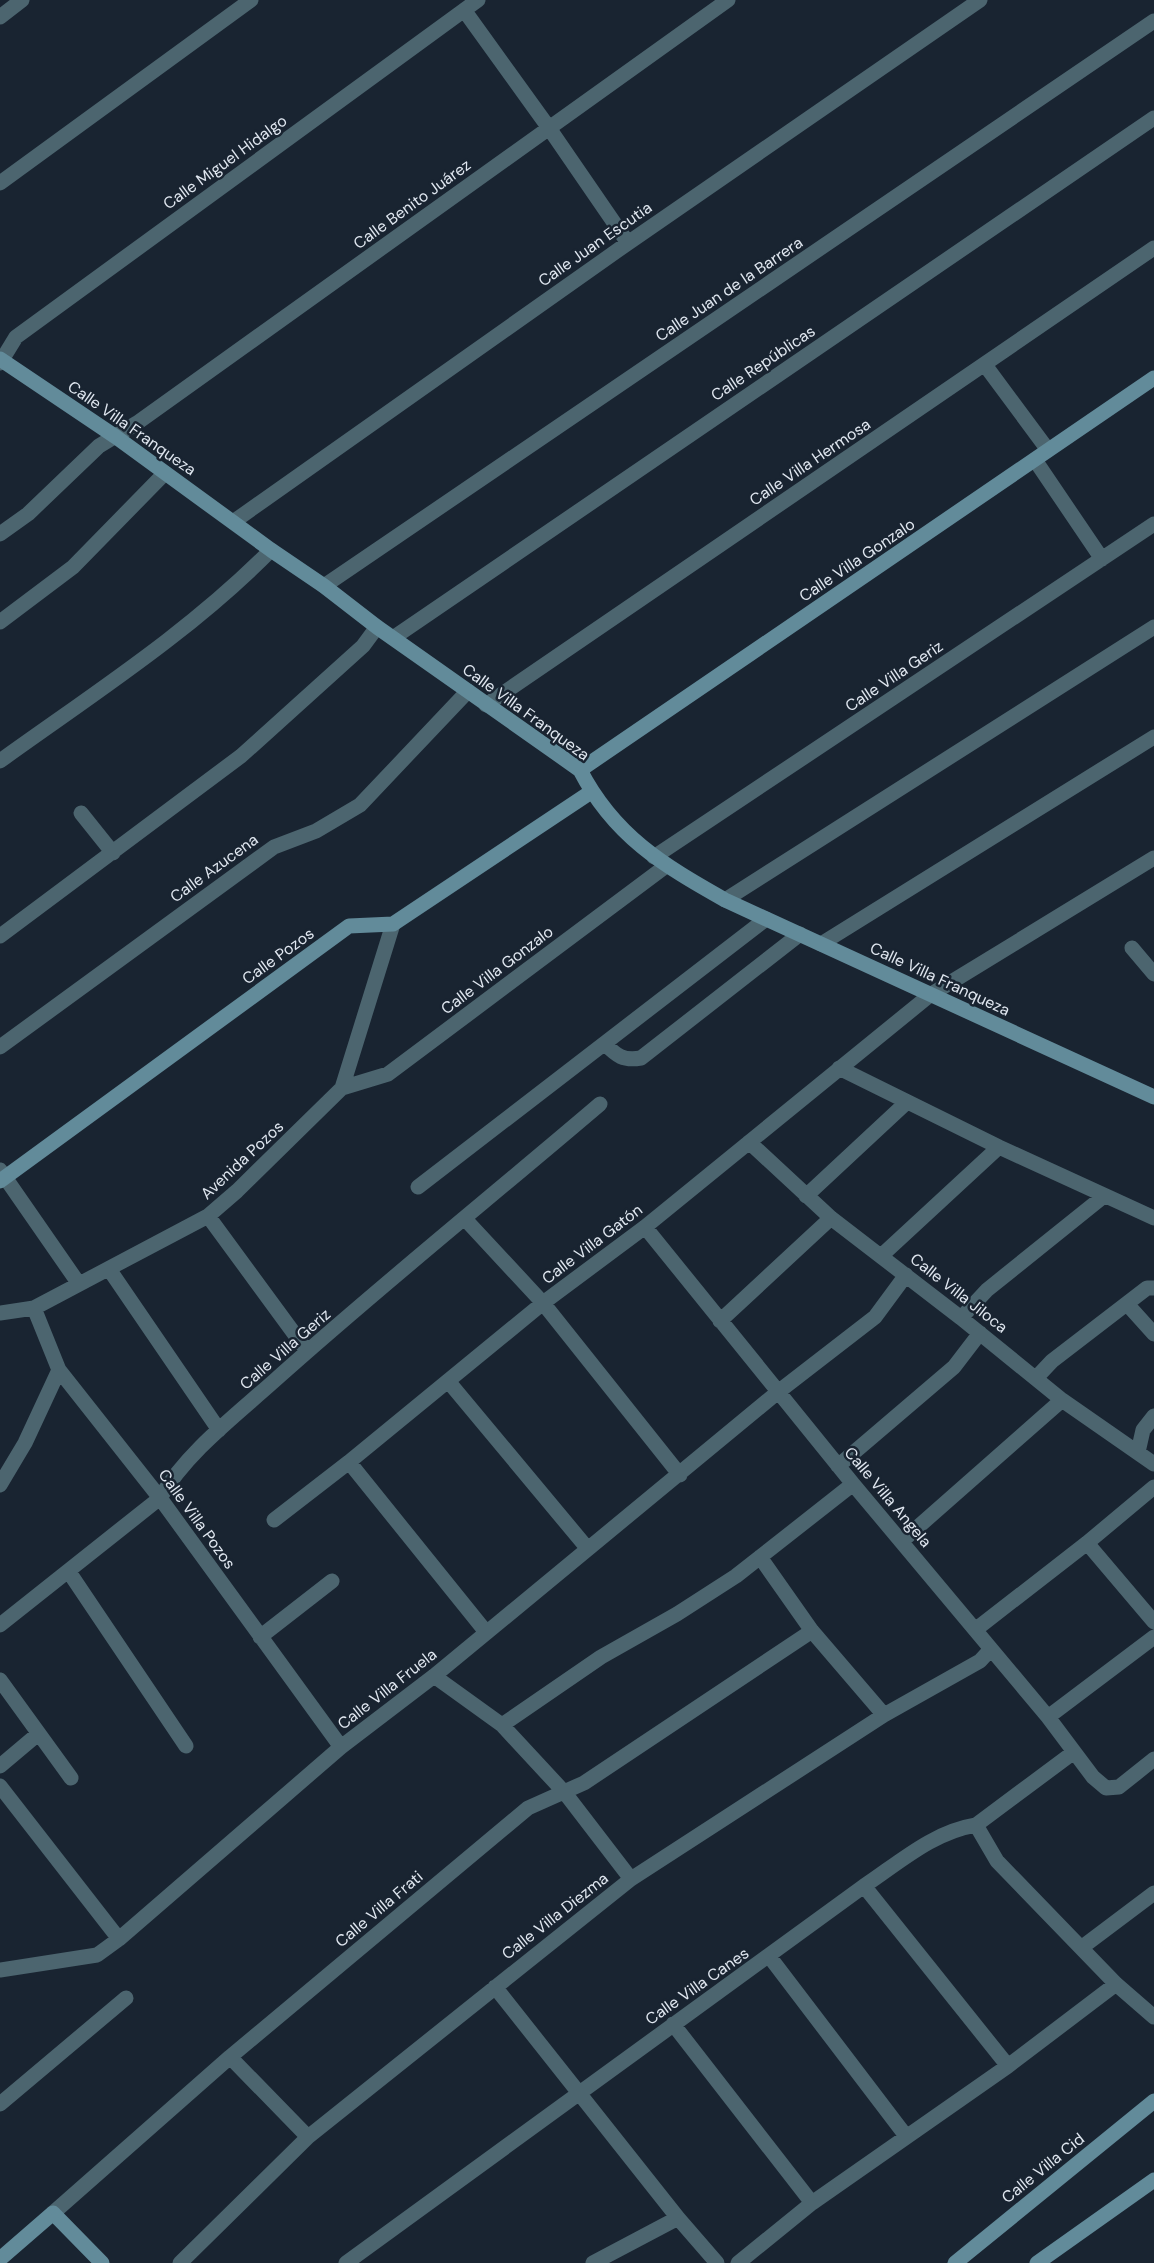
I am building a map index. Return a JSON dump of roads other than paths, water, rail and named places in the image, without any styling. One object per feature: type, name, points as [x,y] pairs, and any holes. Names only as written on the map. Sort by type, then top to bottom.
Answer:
[{"type":"street","points":[[0,17],[22,0]]},
{"type":"street","points":[[0,183],[251,0]]},
{"type":"street","name":"Calle Miguel Hidalgo","points":[[1,361],[16,337],[478,0]]},
{"type":"street","name":"Calle Benito Juárez","points":[[0,534],[28,514],[99,446],[116,437],[728,0]]},
{"type":"street","name":"Calle Juan Escutia","points":[[233,522],[628,243],[980,0]]},
{"type":"street","points":[[464,10],[628,243]]},
{"type":"street","name":"Calle Juan de la Barrera","points":[[324,586],[1154,21]]},
{"type":"street","name":"Calle Repúblicas","points":[[393,638],[1154,118]]},
{"type":"street","name":"Calle Villa Hermosa","points":[[486,705],[1154,248]]},
{"type":"street","name":"Calle Villa Franqueza","points":[[1,361],[116,437],[324,586],[377,627],[580,770],[591,792],[615,822],[660,862],[725,900],[1152,1094]]},
{"type":"street","points":[[985,365],[1048,450]]},
{"type":"street","name":"Calle Villa Gonzalo","points":[[580,770],[1154,378]]},
{"type":"street","points":[[1035,460],[1102,559]]},
{"type":"street","points":[[0,622],[73,567],[165,473]]},
{"type":"street","name":"Calle Villa Geriz","points":[[660,862],[1154,524]]},
{"type":"street","points":[[0,761],[188,626],[236,585],[271,550]]},
{"type":"street","points":[[0,936],[242,756],[363,646],[377,627]]},
{"type":"street","points":[[725,900],[1154,627]]},
{"type":"street","name":"Calle Azucena","points":[[0,1047],[274,847],[316,831],[360,805],[468,692]]},
{"type":"street","points":[[821,944],[1154,737]]},
{"type":"street","points":[[393,924],[591,792]]},
{"type":"street","points":[[81,813],[113,853]]},
{"type":"street","points":[[930,995],[1154,858]]},
{"type":"street","name":"Calle Villa Gonzalo","points":[[342,1088],[388,1074],[660,862]]},
{"type":"street","points":[[418,1186],[766,919]]},
{"type":"street","name":"Avenida Pozos","points":[[0,1313],[34,1308],[208,1216],[237,1191],[342,1088],[393,924]]},
{"type":"street","name":"Calle Pozos","points":[[2,1176],[349,926],[393,924]]},
{"type":"street","points":[[605,1044],[617,1056],[627,1060],[641,1058],[800,934]]},
{"type":"street","points":[[1132,948],[1154,974]]},
{"type":"street","name":"Calle Villa Gatón","points":[[274,1520],[349,1462],[543,1303],[645,1227],[930,995]]},
{"type":"street","points":[[840,1068],[999,1147],[1154,1218]]},
{"type":"street","points":[[806,1196],[907,1102]]},
{"type":"street","name":"Calle Villa Geriz","points":[[0,1625],[160,1498],[172,1478],[219,1430],[307,1352],[600,1104]]},
{"type":"street","name":"Calle Villa Jiloca","points":[[749,1142],[831,1218],[961,1318],[1062,1400],[1154,1464]]},
{"type":"street","points":[[881,1256],[999,1147]]},
{"type":"street","points":[[2,1176],[79,1284]]},
{"type":"street","points":[[961,1318],[987,1290],[1104,1196]]},
{"type":"street","points":[[208,1216],[307,1352]]},
{"type":"street","points":[[720,1321],[831,1218]]},
{"type":"street","points":[[465,1219],[543,1303],[680,1475]]},
{"type":"street","name":"Calle Villa Angela","points":[[645,1227],[838,1466],[1048,1717],[1094,1777],[1106,1788],[1119,1787],[1154,1759]]},
{"type":"street","points":[[109,1269],[219,1430]]},
{"type":"street","name":"Calle Villa Fruela","points":[[0,1970],[97,1955],[119,1939],[341,1747],[434,1676],[778,1392],[875,1317],[906,1275]]},
{"type":"street","points":[[1036,1378],[1053,1360],[1147,1288],[1154,1288]]},
{"type":"street","points":[[1127,1304],[1154,1334]]},
{"type":"street","name":"Calle Villa Pozos","points":[[34,1308],[59,1370],[160,1498],[341,1747]]},
{"type":"street","points":[[838,1466],[954,1367],[980,1333]]},
{"type":"street","points":[[0,1485],[5,1470],[59,1370]]},
{"type":"street","points":[[448,1382],[588,1549]]},
{"type":"street","points":[[902,1541],[1062,1400]]},
{"type":"street","points":[[1138,1452],[1143,1430],[1154,1416]]},
{"type":"street","points":[[349,1462],[486,1632]]},
{"type":"street","points":[[502,1725],[601,1657],[677,1614],[736,1576],[853,1484]]},
{"type":"street","points":[[975,1630],[1087,1543],[1154,1487]]},
{"type":"street","points":[[1087,1543],[1154,1622]]},
{"type":"street","points":[[760,1557],[812,1631],[884,1715]]},
{"type":"street","points":[[69,1572],[186,1746]]},
{"type":"street","points":[[260,1637],[332,1581]]},
{"type":"street","name":"Calle Villa Frati","points":[[0,2259],[230,2057],[528,1808],[584,1783],[812,1631]]},
{"type":"street","points":[[1048,1717],[1149,1640],[1154,1656]]},
{"type":"street","name":"Calle Villa Diezma","points":[[180,2263],[308,2137],[631,1880],[884,1715],[980,1661],[991,1649]]},
{"type":"street","points":[[434,1676],[502,1725],[565,1793],[631,1880]]},
{"type":"street","points":[[0,1680],[71,1778]]},
{"type":"street","points":[[0,1766],[38,1734]]},
{"type":"street","name":"Calle Villa Canes","points":[[346,2263],[864,1886],[936,1836],[958,1828],[976,1825],[1074,1752]]},
{"type":"street","points":[[0,1786],[119,1939]]},
{"type":"street","points":[[976,1825],[997,1861],[1116,1984],[1152,2013]]},
{"type":"street","points":[[864,1886],[1008,2066]]},
{"type":"street","points":[[1081,1948],[1154,1893]]},
{"type":"street","points":[[770,1956],[906,2136]]},
{"type":"street","points":[[738,2263],[812,2203],[1008,2066],[1116,1984]]},
{"type":"street","points":[[495,1987],[678,2218],[717,2263]]},
{"type":"street","points":[[0,2104],[126,1998]]},
{"type":"street","points":[[673,2024],[812,2203]]},
{"type":"street","points":[[230,2057],[308,2137]]},
{"type":"street","name":"Calle Villa Cid","points":[[955,2263],[1154,2101]]},
{"type":"street","points":[[1037,2263],[1154,2180]]},
{"type":"street","points":[[53,2213],[102,2263]]},
{"type":"street","points":[[592,2263],[678,2218]]}]
